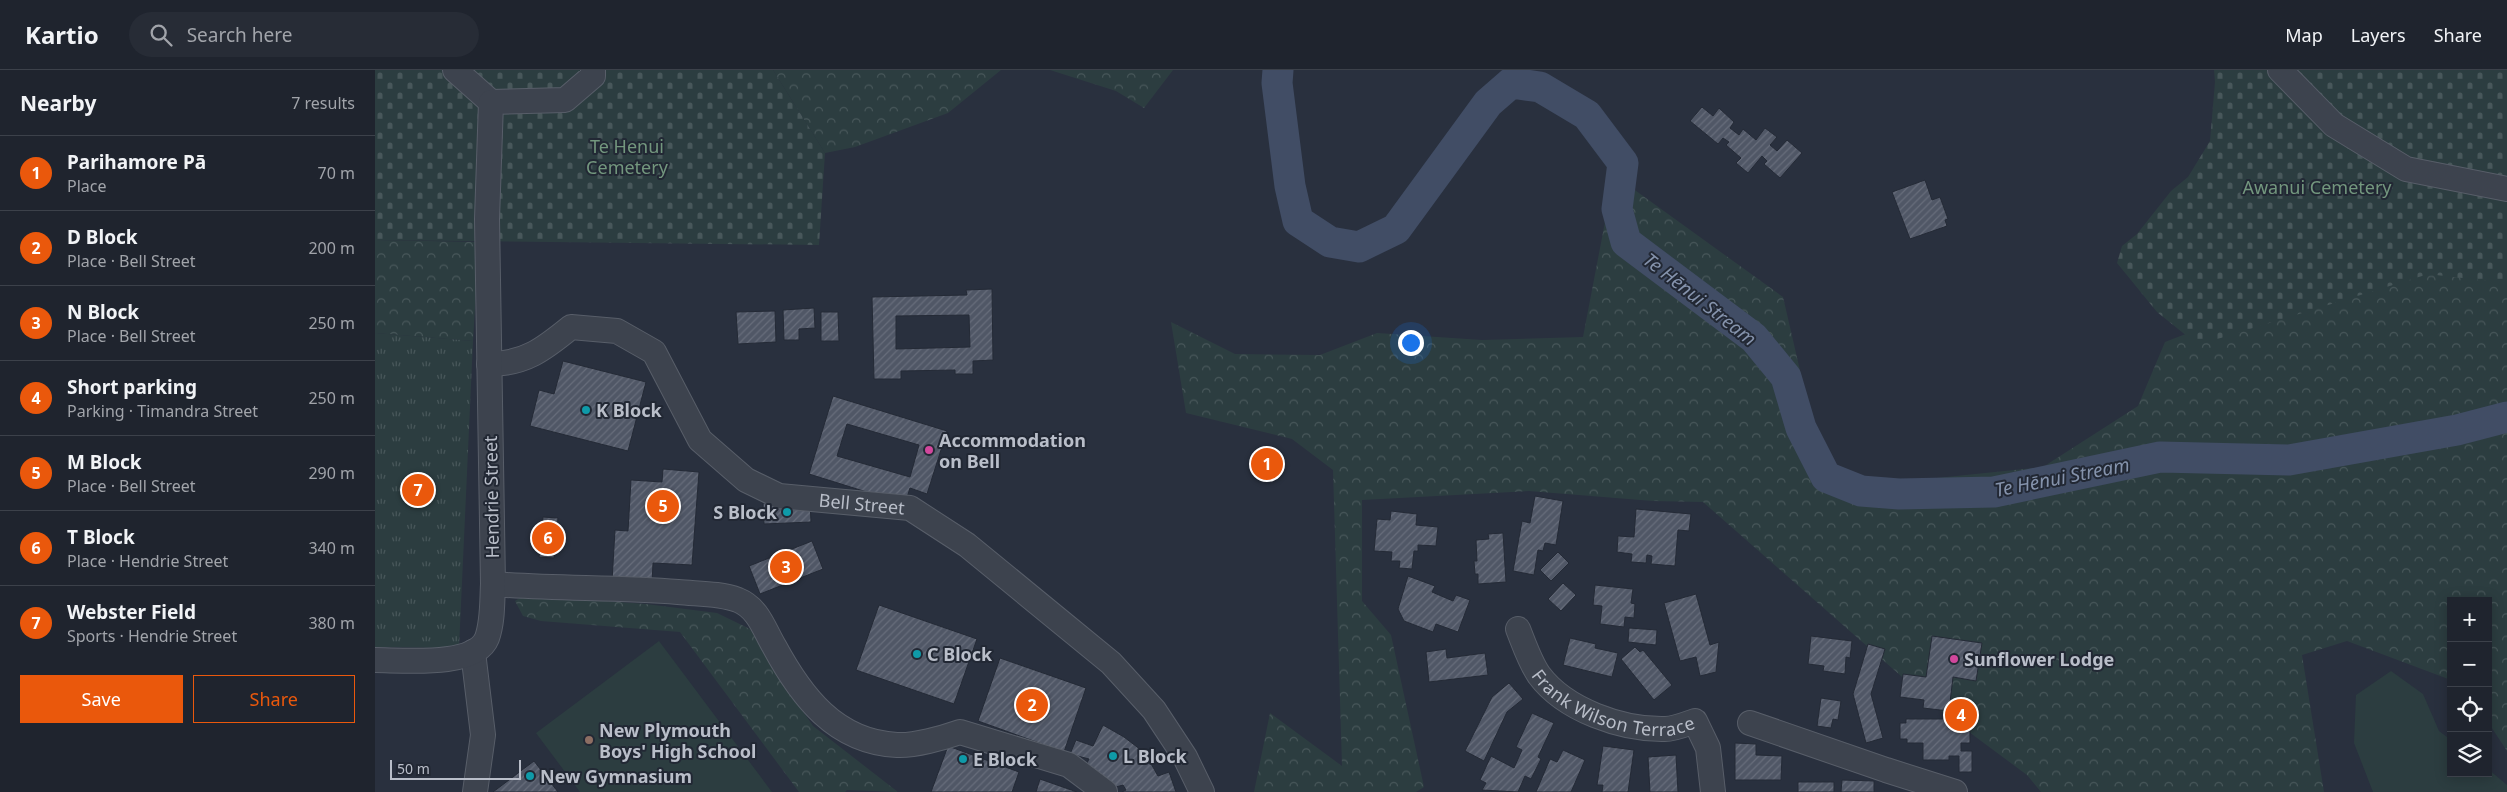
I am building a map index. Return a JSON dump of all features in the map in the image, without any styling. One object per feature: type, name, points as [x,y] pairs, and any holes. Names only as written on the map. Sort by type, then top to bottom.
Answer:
[{"type":"street","points":[[455,70],[491,102],[565,100],[593,76],[593,70]]},
{"type":"street","points":[[2280,70],[2334,125],[2406,169],[2507,189]]},
{"type":"street","name":"Hendrie Street","points":[[473,652],[486,640],[491,617],[493,584],[487,219],[491,102]]},
{"type":"street","name":"Bell Street","points":[[489,364],[523,361],[550,344],[571,327],[617,331],[654,352],[700,440],[746,480],[779,496],[910,508],[967,545],[1111,663],[1154,710],[1185,757],[1202,792]]},
{"type":"street","points":[[493,584],[658,590],[720,596],[738,600],[752,608],[789,674],[817,710],[857,738],[897,745],[960,732],[1069,765],[1105,792]]},
{"type":"street","name":"Frank Wilson Terrace","points":[[1518,629],[1538,673],[1555,694],[1578,706],[1603,718],[1635,727],[1667,730],[1695,721],[1708,748],[1713,792]]},
{"type":"street","points":[[375,660],[448,660],[473,652],[483,735],[475,792]]},
{"type":"street","points":[[1750,723],[1955,792]]},
{"type":"green space","name":"Te Henui Cemetery","points":[[375,70],[773,70],[825,153],[819,245],[375,240]]},
{"type":"green space","points":[[773,70],[1001,70],[948,113],[855,147],[825,153]]},
{"type":"green space","points":[[1050,70],[1173,70],[1144,108],[1116,91]]},
{"type":"green space","name":"Awanui Cemetery","points":[[2214,70],[2507,70],[2507,283],[2436,275],[2422,276],[2198,345],[2157,312],[2117,263],[2122,246],[2137,234],[2171,191],[2188,177],[2210,141],[2215,82]]},
{"type":"green space","points":[[1614,175],[1783,297],[1817,444],[1836,469],[1888,483],[2043,467],[2138,406],[2165,342],[2359,267],[2507,228],[2507,751],[2492,728],[2492,597],[2447,597],[2447,678],[2347,641],[2302,655],[2324,792],[2041,792],[2027,775],[1942,712],[1703,502],[1653,501],[1529,491],[1362,500],[1362,601],[1391,635],[1424,787],[1416,792],[1254,792],[1270,713],[1342,766],[1333,470],[1292,439],[1186,413],[1171,322],[1235,354],[1320,355],[1377,333],[1482,340],[1583,337]]},
{"type":"green space","points":[[375,240],[479,242],[473,341],[375,333]]},
{"type":"green space","points":[[375,333],[473,341],[459,648],[375,647]]},
{"type":"green space","points":[[535,596],[646,604],[717,613],[752,630],[778,675],[813,726],[898,792],[847,790],[845,792],[799,792],[680,632],[541,621],[523,616],[515,601],[521,597]]},
{"type":"green space","points":[[659,641],[772,792],[580,792],[536,733]]},
{"type":"green space","points":[[2391,671],[2423,694],[2439,731],[2447,737],[2447,777],[2492,777],[2492,772],[2507,785],[2507,792],[2373,792],[2354,743],[2356,695]]},
{"type":"building","points":[[1702,107],[1713,116],[1719,108],[1734,122],[1730,128],[1739,135],[1743,129],[1756,140],[1765,128],[1777,137],[1770,145],[1777,151],[1787,140],[1802,153],[1780,178],[1764,164],[1767,161],[1762,156],[1748,173],[1736,163],[1741,158],[1726,145],[1729,142],[1723,138],[1718,144],[1690,121]]},
{"type":"building","points":[[1925,180],[1932,200],[1940,197],[1948,219],[1945,220],[1947,226],[1910,239],[1892,192]]},
{"type":"building","points":[[992,289],[993,360],[973,361],[973,374],[955,374],[955,370],[901,371],[901,379],[874,379],[872,297],[967,295],[966,290]],"holes":[[[969,315],[970,347],[896,349],[896,316]]]},
{"type":"building","points":[[814,308],[815,328],[799,329],[799,340],[784,340],[783,310]]},
{"type":"building","points":[[775,311],[776,342],[738,344],[736,312]]},
{"type":"building","points":[[821,312],[838,312],[839,341],[821,341]]},
{"type":"building","name":"K Block","points":[[563,361],[646,382],[628,451],[530,426],[539,390],[554,394]]},
{"type":"building","name":"Accommodation on Bell","points":[[833,396],[947,431],[927,494],[910,488],[905,504],[809,474]],"holes":[[[847,424],[919,445],[910,477],[837,456]]]},
{"type":"building","points":[[663,469],[699,472],[692,565],[653,563],[652,584],[612,581],[615,530],[628,531],[631,480],[662,482]]},
{"type":"building","points":[[1535,496],[1563,501],[1556,545],[1545,543],[1543,551],[1538,550],[1534,575],[1513,571],[1522,521],[1530,523]]},
{"type":"building","name":"S Block","points":[[810,501],[811,522],[764,524],[763,503]]},
{"type":"building","points":[[1636,509],[1691,514],[1689,531],[1678,530],[1675,566],[1651,564],[1652,556],[1647,555],[1646,563],[1631,562],[1632,554],[1617,552],[1618,536],[1634,537]]},
{"type":"building","points":[[1391,511],[1417,514],[1416,525],[1438,527],[1436,546],[1418,545],[1418,551],[1414,551],[1412,569],[1399,568],[1400,561],[1391,561],[1392,552],[1374,551],[1377,519],[1390,520]]},
{"type":"building","points":[[543,517],[558,518],[554,558],[539,557]]},
{"type":"building","points":[[1503,533],[1506,582],[1478,584],[1478,574],[1475,574],[1474,561],[1477,561],[1476,540],[1489,539],[1488,534]]},
{"type":"building","points":[[812,541],[823,569],[760,594],[749,566]]},
{"type":"building","points":[[1558,552],[1569,563],[1551,581],[1540,570]]},
{"type":"building","points":[[1408,576],[1435,586],[1432,592],[1453,601],[1456,595],[1470,600],[1458,632],[1436,624],[1433,632],[1404,621],[1398,609]]},
{"type":"building","points":[[1563,583],[1576,595],[1561,611],[1548,599]]},
{"type":"building","points":[[1595,585],[1633,589],[1631,603],[1635,604],[1634,618],[1625,617],[1624,627],[1600,624],[1602,606],[1593,605]]},
{"type":"building","points":[[1696,594],[1710,645],[1719,642],[1716,672],[1700,676],[1696,657],[1680,661],[1664,603]]},
{"type":"building","name":"C Block","points":[[879,605],[977,639],[954,704],[856,670]]},
{"type":"building","points":[[1629,628],[1657,630],[1656,645],[1628,642]]},
{"type":"building","points":[[1811,636],[1852,641],[1850,658],[1846,657],[1845,674],[1823,671],[1824,666],[1808,664]]},
{"type":"building","name":"Sunflower Lodge","points":[[1932,636],[1982,643],[1976,681],[1953,677],[1949,711],[1923,708],[1924,700],[1900,697],[1903,674],[1926,677]]},
{"type":"building","points":[[1570,638],[1596,644],[1595,648],[1618,653],[1612,677],[1563,665]]},
{"type":"building","points":[[1868,644],[1885,649],[1871,694],[1883,738],[1866,743],[1853,694]]},
{"type":"building","points":[[1635,647],[1640,652],[1643,650],[1672,685],[1654,700],[1621,659]]},
{"type":"building","points":[[1446,649],[1447,658],[1485,653],[1488,675],[1429,682],[1426,652]]},
{"type":"building","points":[[1000,658],[1086,688],[1064,752],[978,721]]},
{"type":"building","points":[[1509,683],[1523,699],[1507,712],[1484,761],[1465,751],[1492,697]]},
{"type":"building","points":[[1821,698],[1841,701],[1838,720],[1833,719],[1831,728],[1817,726]]},
{"type":"building","points":[[1532,713],[1554,723],[1538,757],[1541,759],[1531,779],[1525,776],[1518,792],[1482,790],[1486,783],[1480,780],[1491,756],[1514,768],[1522,750],[1516,747]]},
{"type":"building","points":[[1906,719],[1963,719],[1963,725],[1970,724],[1970,743],[1961,743],[1961,751],[1972,751],[1972,772],[1959,772],[1959,756],[1949,756],[1949,760],[1923,760],[1923,743],[1907,743],[1907,739],[1900,739],[1900,723],[1906,723]]},
{"type":"building","name":"L Block","points":[[1103,725],[1124,737],[1145,753],[1158,776],[1169,772],[1176,792],[1122,792],[1126,790],[1123,785],[1116,787],[1086,765],[1089,759],[1070,754],[1076,740],[1093,746]]},
{"type":"building","points":[[1735,743],[1756,744],[1756,755],[1782,756],[1781,780],[1735,780]]},
{"type":"building","name":"E Block","points":[[948,746],[1019,772],[1012,792],[931,792]]},
{"type":"building","points":[[1603,746],[1634,750],[1628,792],[1602,792],[1603,785],[1597,785]]},
{"type":"building","points":[[1563,750],[1585,760],[1571,792],[1536,792],[1550,759],[1557,762]]},
{"type":"building","points":[[1676,755],[1678,792],[1650,792],[1648,757]]},
{"type":"building","name":"New Gymnasium","points":[[534,761],[558,792],[493,792]]},
{"type":"building","name":"E Block","points":[[1040,779],[1077,792],[1036,792]]},
{"type":"building","points":[[1842,780],[1874,781],[1874,792],[1841,792]]},
{"type":"building","points":[[1798,782],[1834,782],[1834,792],[1798,792]]},
{"type":"waterway","name":"Te Hēnui Stream","points":[[1278,70],[1277,83],[1290,186],[1298,221],[1330,242],[1359,247],[1396,229],[1488,103],[1511,83],[1540,87],[1587,115],[1623,163],[1617,209],[1626,242],[1754,338],[1786,377],[1801,428],[1826,477],[1861,491],[1899,494],[1994,492],[2160,457],[2289,460],[2457,430],[2507,417]]},
{"type":"place","name":"K Block","points":[[586,410]]},
{"type":"place","name":"Accommodation on Bell","points":[[929,450]]},
{"type":"place","name":"Parihamore Pā","points":[[1267,464]]},
{"type":"place","name":"Webster Field","points":[[418,490]]},
{"type":"place","name":"M Block","points":[[663,506]]},
{"type":"place","name":"S Block","points":[[787,512]]},
{"type":"place","name":"T Block","points":[[548,538]]},
{"type":"place","name":"N Block","points":[[786,567]]},
{"type":"place","name":"C Block","points":[[917,654]]},
{"type":"place","name":"Sunflower Lodge","points":[[1954,659]]},
{"type":"place","name":"D Block","points":[[1032,705]]},
{"type":"place","name":"Short parking","points":[[1961,715]]},
{"type":"place","name":"New Plymouth Boys' High School","points":[[589,740]]},
{"type":"place","name":"L Block","points":[[1113,756]]},
{"type":"place","name":"E Block","points":[[963,759]]},
{"type":"place","name":"New Gymnasium","points":[[530,776]]}]
